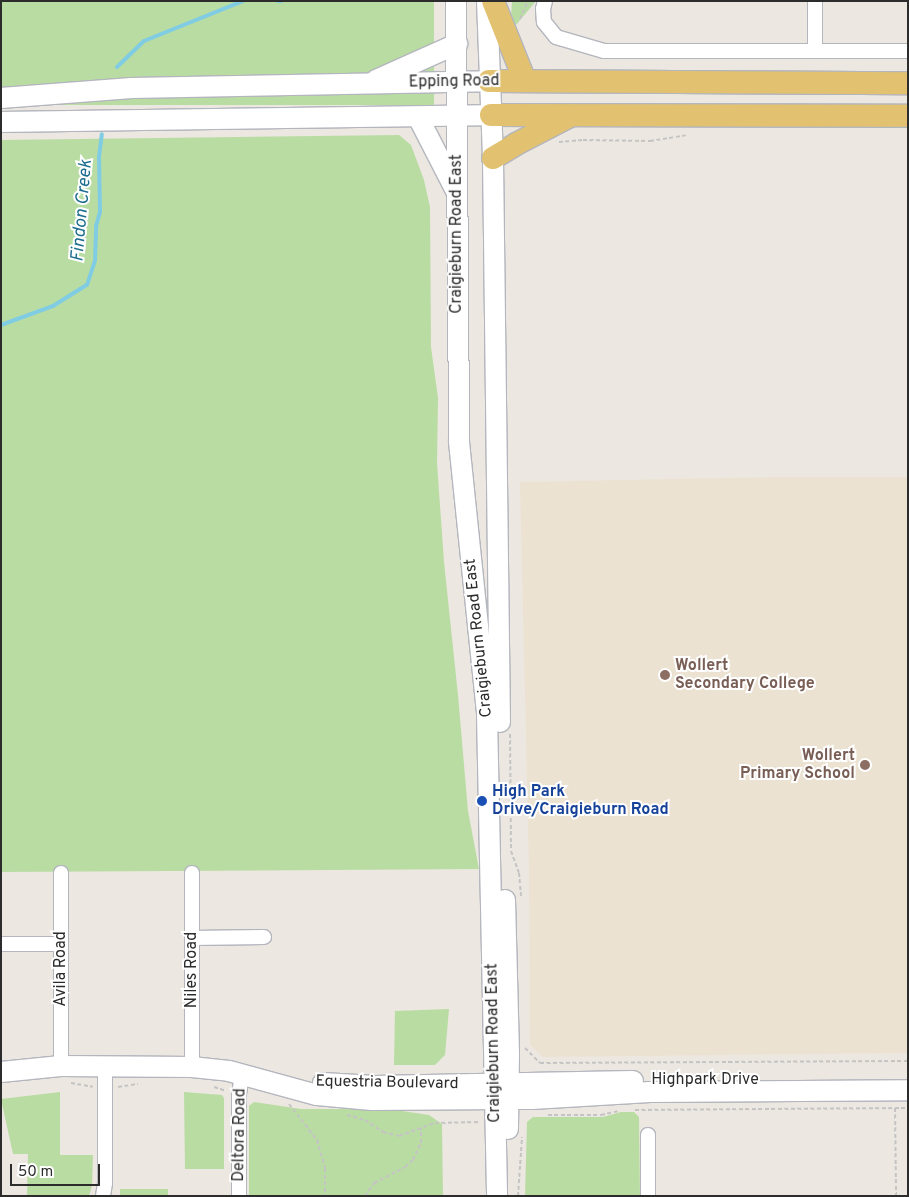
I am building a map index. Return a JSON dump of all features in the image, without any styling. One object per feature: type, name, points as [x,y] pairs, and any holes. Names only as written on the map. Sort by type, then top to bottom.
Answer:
[{"type":"main road","name":"Craigieburn Road East","points":[[456,1],[459,442],[488,715],[493,902],[509,1196]]},
{"type":"main road","name":"Craigieburn Road East","points":[[488,1],[493,158],[501,821],[506,928],[502,1091],[495,1121],[497,1196]]},
{"type":"main road","points":[[493,1],[525,81]]},
{"type":"main road","points":[[368,83],[456,44]]},
{"type":"main road","name":"Epping Road","points":[[1,98],[44,93],[132,88],[368,83],[525,81],[908,83]]},
{"type":"main road","points":[[44,93],[51,111],[74,121]]},
{"type":"main road","name":"Epping Road","points":[[1,122],[491,115],[908,116]]},
{"type":"main road","points":[[493,158],[571,116]]},
{"type":"main road","points":[[418,117],[457,194]]},
{"type":"main road","name":"Equestria Boulevard","points":[[1,1072],[64,1074],[105,1066],[192,1067],[242,1074],[291,1089],[345,1099],[502,1091]]},
{"type":"main road","name":"Highpark Drive","points":[[502,1091],[908,1079]]},
{"type":"main road","name":"Highpark Drive","points":[[502,1091],[908,1090]]},
{"type":"street","points":[[545,1],[543,15],[550,32],[563,41],[604,51],[908,51]]},
{"type":"street","points":[[815,1],[815,51]]},
{"type":"street","name":"Niles Road","points":[[192,872],[192,1067]]},
{"type":"street","name":"Avila Road","points":[[61,873],[64,1074]]},
{"type":"street","points":[[192,938],[264,937]]},
{"type":"street","points":[[1,944],[61,944]]},
{"type":"street","points":[[103,1196],[105,1183],[105,1066]]},
{"type":"street","name":"Deltora Road","points":[[239,1196],[239,1094],[242,1074]]},
{"type":"street","points":[[908,1079],[908,1095]]},
{"type":"street","points":[[648,1135],[648,1196]]},
{"type":"path","points":[[518,23],[528,1]]},
{"type":"path","points":[[555,143],[583,140],[650,141],[686,135]]},
{"type":"path","points":[[510,729],[511,850],[519,873],[522,902]]},
{"type":"path","points":[[525,1039],[525,1049],[540,1064],[908,1061]]},
{"type":"path","points":[[64,1074],[84,1086],[105,1087],[139,1083]]},
{"type":"path","points":[[211,1086],[239,1094]]},
{"type":"path","points":[[294,1105],[288,1102],[317,1140],[325,1168],[325,1196]]},
{"type":"path","points":[[895,1108],[896,1196]]},
{"type":"path","points":[[630,1110],[908,1108]]},
{"type":"path","points":[[540,1115],[600,1115],[620,1110]]},
{"type":"path","points":[[343,1114],[365,1120],[390,1134],[404,1134],[444,1122],[495,1121]]},
{"type":"path","points":[[365,1196],[382,1177],[405,1166],[412,1160],[420,1143],[421,1128]]},
{"type":"path","points":[[518,1196],[523,1131]]},
{"type":"shaded area","name":"Wollert Secondary College","points":[[771,477],[908,477],[908,1053],[543,1057],[530,1045],[529,868],[520,482]]},
{"type":"green space","points":[[1,1],[434,1],[434,105],[1,105]]},
{"type":"green space","points":[[512,1],[536,1],[516,25],[511,17]]},
{"type":"green space","points":[[399,135],[411,145],[424,180],[430,207],[431,347],[438,398],[437,463],[444,562],[468,811],[479,869],[1,872],[1,140]]},
{"type":"green space","points":[[449,1009],[445,1055],[435,1065],[394,1065],[395,1011]]},
{"type":"green space","points":[[60,1092],[60,1155],[93,1155],[92,1186],[89,1196],[27,1196],[28,1154],[13,1154],[1,1099]]},
{"type":"green space","points":[[184,1092],[222,1095],[224,1098],[224,1169],[185,1169]]},
{"type":"green space","points":[[254,1102],[301,1109],[389,1109],[429,1115],[442,1124],[443,1196],[249,1196],[249,1106]]},
{"type":"green space","points":[[621,1112],[634,1112],[639,1117],[640,1196],[525,1196],[527,1122],[533,1117],[603,1117]]},
{"type":"green space","points":[[120,1189],[168,1189],[168,1196],[120,1196]]},
{"type":"waterway","name":"Findon Creek","points":[[117,67],[144,41],[243,1]]},
{"type":"waterway","name":"Findon Creek","points":[[1,325],[53,306],[87,285],[95,260],[96,226],[100,212],[99,157],[102,134]]},
{"type":"place","name":"Wollert Secondary College","points":[[665,675]]},
{"type":"place","name":"Wollert Primary School","points":[[865,765]]},
{"type":"place","name":"High Park Drive/Craigieburn Road","points":[[482,801]]}]
